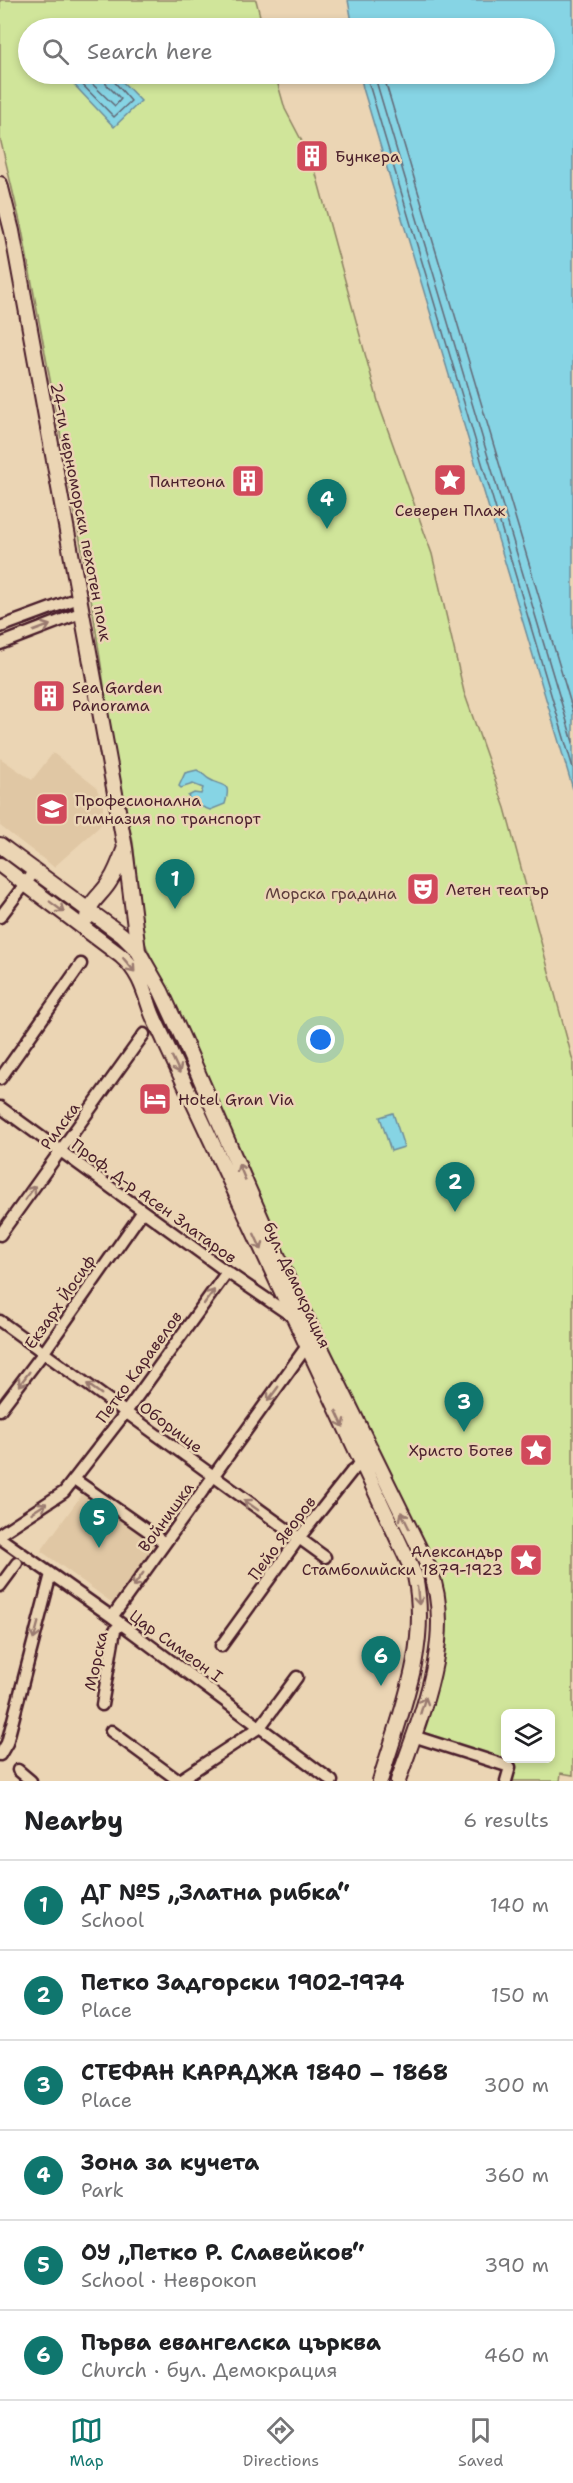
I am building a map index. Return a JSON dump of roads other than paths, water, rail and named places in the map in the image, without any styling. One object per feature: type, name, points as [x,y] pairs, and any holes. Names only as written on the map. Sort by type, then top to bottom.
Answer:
[{"type":"main road","name":"24-ти черноморски пехотен полк","points":[[0,185],[12,231],[81,597],[125,848],[138,951]]},
{"type":"main road","points":[[0,845],[34,871]]},
{"type":"main road","points":[[89,932],[87,910],[110,881],[125,848]]},
{"type":"main road","name":"бул. Демокрация","points":[[0,865],[127,961],[143,985],[165,1042],[415,1576],[419,1605],[417,1655],[380,1781]]},
{"type":"main road","name":"бул. Демокрация","points":[[34,871],[122,934],[138,951],[184,1041],[292,1289],[430,1570],[439,1604],[436,1660],[398,1781]]},
{"type":"street","points":[[0,627],[81,597]]},
{"type":"street","points":[[0,644],[83,612]]},
{"type":"street","points":[[0,917],[34,871]]},
{"type":"street","points":[[0,1078],[81,964]]},
{"type":"street","name":"Рилска","points":[[0,1235],[144,1034]]},
{"type":"street","name":"Проф. Д-р Асен Златаров","points":[[0,1107],[143,1212],[293,1317]]},
{"type":"street","name":"Екзарх Йосиф","points":[[0,1410],[143,1212]]},
{"type":"street","name":"Петко Каравелов","points":[[0,1536],[64,1492],[126,1412],[227,1272]]},
{"type":"street","name":"Оборище","points":[[0,1321],[325,1557]]},
{"type":"street","name":"Войнишка","points":[[116,1621],[165,1543],[307,1346]]},
{"type":"street","name":"Пейо Яворов","points":[[221,1646],[299,1538],[352,1471],[361,1463],[374,1457]]},
{"type":"street","points":[[74,1479],[165,1543]]},
{"type":"street","name":"Цар Симеон I","points":[[0,1536],[332,1781]]},
{"type":"street","points":[[0,1586],[17,1563]]},
{"type":"street","points":[[0,1755],[7,1743],[51,1574]]},
{"type":"street","name":"Морска","points":[[102,1705],[116,1621]]},
{"type":"street","points":[[111,1731],[179,1781],[260,1727],[297,1677]]},
{"type":"street","points":[[413,1736],[510,1767],[506,1781]]},
{"type":"street","points":[[18,1770],[31,1781]]},
{"type":"water","points":[[348,0],[573,0],[573,789],[362,84],[555,84],[555,18],[351,18]]},
{"type":"water","points":[[73,84],[125,84],[141,101],[114,127]]},
{"type":"water","points":[[197,770],[227,788],[225,804],[210,810],[192,803],[188,796],[194,793],[201,794],[203,788],[193,784],[181,788],[179,786],[185,773]]},
{"type":"water","points":[[393,1113],[404,1147],[391,1151],[380,1117]]},
{"type":"place","name":"Бункера","points":[[312,156]]},
{"type":"place","name":"Северен Плаж","points":[[450,480]]},
{"type":"place","name":"Пантеона","points":[[248,481]]},
{"type":"place","name":"Зона за кучета","points":[[327,529]]},
{"type":"place","name":"Sea Garden Panorama","points":[[49,696]]},
{"type":"place","name":"Професионална гимназия по транспорт","points":[[52,809]]},
{"type":"place","name":"Летен театър","points":[[423,889]]},
{"type":"place","name":"ДГ №5 „Златна рибка“","points":[[175,909]]},
{"type":"place","name":"Hotel Gran Via","points":[[155,1099]]},
{"type":"place","name":"Петко Задгорски 1902-1974","points":[[455,1212]]},
{"type":"place","name":"СТЕФАН КАРАДЖА 1840 – 1868","points":[[464,1432]]},
{"type":"place","name":"Христо Ботев","points":[[536,1450]]},
{"type":"place","name":"ОУ „Петко Р. Славейков“","points":[[99,1548]]},
{"type":"place","name":"Александър Стамболийски 1879-1923","points":[[526,1560]]},
{"type":"place","name":"Първа евангелска църква","points":[[381,1686]]},
{"type":"park label","name":"Морска градина","points":[[331,893]]}]
